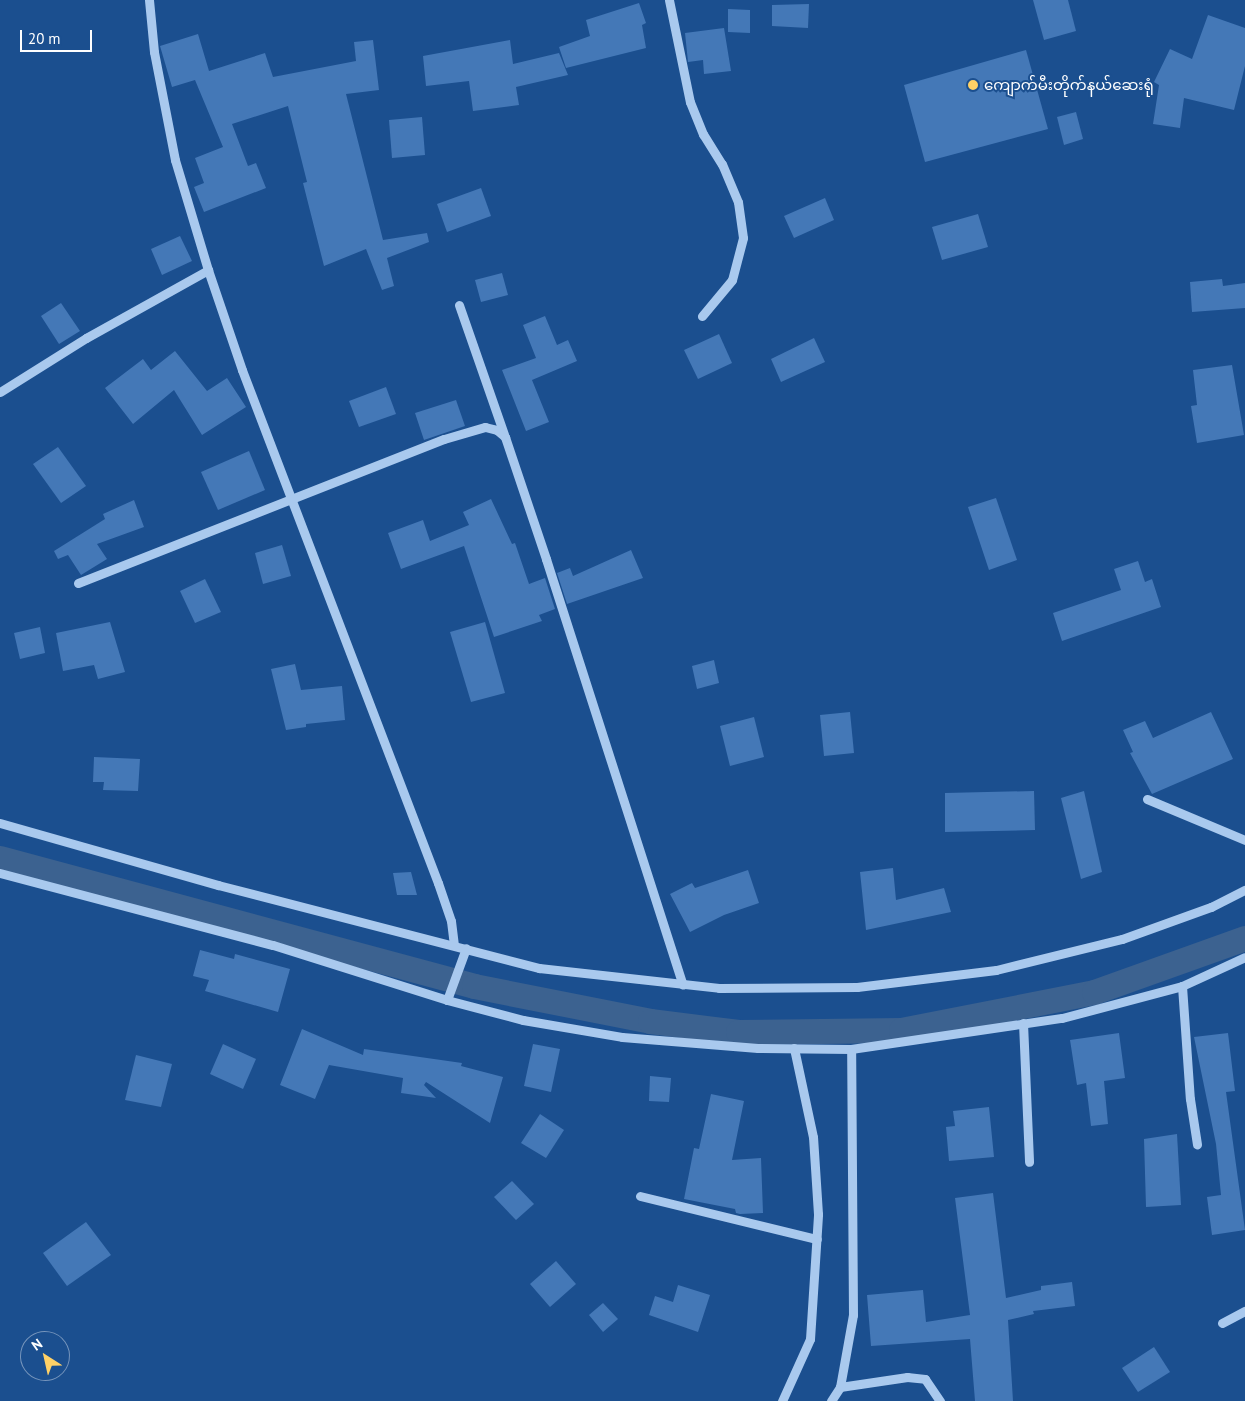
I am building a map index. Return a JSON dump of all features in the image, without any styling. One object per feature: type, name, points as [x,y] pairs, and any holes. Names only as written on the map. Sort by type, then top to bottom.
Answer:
[{"type":"street","points":[[149,0],[154,52],[175,160],[208,270],[242,370],[438,883],[451,921],[454,945]]},
{"type":"street","points":[[669,0],[690,102],[702,134],[722,164],[738,202],[743,238],[732,280],[702,316]]},
{"type":"street","points":[[0,392],[86,338],[208,270]]},
{"type":"street","points":[[459,305],[505,437],[683,985]]},
{"type":"street","points":[[78,583],[292,497],[444,439],[485,427],[497,430],[505,437]]},
{"type":"street","points":[[1147,799],[1245,840]]},
{"type":"street","points":[[0,823],[218,885],[539,968],[719,988],[856,987],[996,970],[1122,940],[1211,907],[1245,890]]},
{"type":"street","points":[[0,873],[273,945],[449,996],[523,1020],[622,1037],[794,1048],[851,1049],[1062,1018],[1182,986],[1245,957]]},
{"type":"street","points":[[449,996],[466,948]]},
{"type":"street","points":[[1182,986],[1190,1099],[1197,1144]]},
{"type":"street","points":[[1023,1023],[1029,1162]]},
{"type":"street","points":[[782,1401],[810,1339],[817,1239],[813,1137],[794,1048]]},
{"type":"street","points":[[831,1401],[840,1387],[853,1316],[851,1049]]},
{"type":"street","points":[[640,1196],[817,1239]]},
{"type":"street","points":[[1222,1323],[1245,1311]]},
{"type":"street","points":[[840,1387],[906,1377],[925,1379],[940,1401]]},
{"type":"building","points":[[1033,0],[1068,0],[1076,31],[1044,40]]},
{"type":"building","points":[[639,3],[646,23],[642,25],[646,48],[566,68],[559,47],[590,36],[586,20]]},
{"type":"building","points":[[809,4],[808,28],[772,26],[772,5]]},
{"type":"building","points":[[728,9],[750,10],[750,33],[728,32]]},
{"type":"building","points":[[1208,15],[1245,28],[1245,66],[1234,110],[1184,98],[1180,128],[1153,124],[1159,85],[1154,82],[1170,49],[1192,59]]},
{"type":"building","points":[[724,28],[731,71],[704,74],[703,60],[688,62],[685,33]]},
{"type":"building","points":[[198,34],[209,71],[265,53],[273,77],[356,61],[354,42],[373,40],[379,90],[346,94],[383,240],[427,233],[429,242],[387,258],[394,286],[382,290],[366,249],[324,266],[303,183],[307,182],[288,106],[232,124],[248,166],[256,163],[266,188],[204,212],[194,187],[204,183],[195,158],[223,147],[195,80],[172,87],[160,46]]},
{"type":"building","points":[[510,40],[513,64],[559,53],[568,75],[516,87],[519,105],[473,111],[469,81],[426,86],[423,56]]},
{"type":"building","points":[[1026,50],[1048,129],[925,162],[904,85]]},
{"type":"building","points":[[1076,112],[1083,139],[1064,145],[1057,117]]},
{"type":"building","points":[[422,117],[425,155],[392,158],[389,120]]},
{"type":"building","points":[[481,188],[491,216],[447,232],[437,204]]},
{"type":"building","points":[[825,198],[834,220],[794,238],[784,216]]},
{"type":"building","points":[[978,214],[988,247],[942,260],[932,227]]},
{"type":"building","points":[[180,236],[192,261],[162,275],[151,249]]},
{"type":"building","points":[[502,273],[508,295],[481,302],[475,280]]},
{"type":"building","points":[[1222,279],[1223,286],[1245,283],[1245,308],[1192,312],[1190,282]]},
{"type":"building","points":[[61,303],[80,331],[59,344],[41,316]]},
{"type":"building","points":[[545,316],[557,345],[568,340],[577,361],[532,380],[549,422],[526,431],[502,370],[536,358],[523,325]]},
{"type":"building","points":[[719,334],[732,363],[698,379],[684,350]]},
{"type":"building","points":[[814,338],[825,362],[781,382],[771,359]]},
{"type":"building","points":[[175,351],[207,391],[227,378],[246,407],[202,435],[174,390],[133,424],[105,388],[143,359],[151,370]]},
{"type":"building","points":[[1232,365],[1244,435],[1197,443],[1191,406],[1197,405],[1193,370]]},
{"type":"building","points":[[386,387],[396,414],[359,427],[349,401]]},
{"type":"building","points":[[456,400],[465,426],[424,440],[415,413]]},
{"type":"building","points":[[58,447],[86,486],[61,503],[33,464]]},
{"type":"building","points":[[249,451],[265,490],[218,510],[201,472]]},
{"type":"building","points":[[996,498],[1017,560],[989,570],[968,507]]},
{"type":"building","points":[[491,499],[512,544],[515,543],[529,584],[545,578],[555,609],[539,615],[542,621],[494,637],[464,546],[401,569],[388,533],[423,520],[430,541],[469,525],[463,512]]},
{"type":"building","points":[[134,500],[144,527],[97,544],[107,559],[81,575],[68,555],[58,559],[54,551],[105,519],[103,514]]},
{"type":"building","points":[[282,545],[291,576],[263,584],[255,553]]},
{"type":"building","points":[[631,550],[643,578],[567,604],[557,573],[570,568],[573,576]]},
{"type":"building","points":[[1138,561],[1145,582],[1152,579],[1161,607],[1062,641],[1053,613],[1121,590],[1114,569]]},
{"type":"building","points":[[205,579],[221,612],[195,623],[180,591]]},
{"type":"building","points":[[110,622],[125,672],[98,679],[94,665],[63,671],[56,633]]},
{"type":"building","points":[[485,622],[505,693],[471,702],[450,632]]},
{"type":"building","points":[[40,627],[45,653],[20,659],[14,633]]},
{"type":"building","points":[[714,660],[719,683],[697,689],[692,666]]},
{"type":"building","points":[[295,664],[301,690],[342,686],[345,720],[306,724],[306,727],[286,730],[271,669]]},
{"type":"building","points":[[850,712],[854,753],[824,756],[820,715]]},
{"type":"building","points":[[1211,712],[1233,759],[1152,794],[1130,753],[1133,752],[1123,730],[1145,721],[1153,738]]},
{"type":"building","points":[[754,717],[764,757],[730,766],[720,726]]},
{"type":"building","points":[[94,757],[140,759],[138,791],[103,790],[104,782],[93,782]]},
{"type":"building","points":[[1034,791],[1035,830],[945,832],[945,793]]},
{"type":"building","points":[[1084,791],[1102,872],[1081,879],[1061,798]]},
{"type":"building","points":[[893,868],[896,900],[944,888],[951,912],[866,930],[860,872]]},
{"type":"building","points":[[748,870],[759,903],[724,915],[690,932],[670,894],[692,883],[695,888]]},
{"type":"building","points":[[411,872],[417,895],[397,895],[393,873]]},
{"type":"building","points":[[200,950],[234,959],[235,954],[290,969],[278,1012],[205,991],[209,980],[193,976]]},
{"type":"building","points":[[302,1029],[363,1055],[364,1049],[462,1063],[461,1066],[503,1077],[490,1123],[426,1082],[424,1085],[436,1098],[401,1093],[403,1078],[329,1065],[315,1099],[280,1085]]},
{"type":"building","points":[[1119,1033],[1125,1078],[1104,1081],[1108,1124],[1091,1126],[1086,1083],[1077,1085],[1070,1040]]},
{"type":"building","points":[[1228,1033],[1235,1091],[1226,1092],[1245,1230],[1212,1235],[1207,1197],[1221,1195],[1216,1144],[1194,1037]]},
{"type":"building","points":[[223,1044],[256,1059],[243,1089],[210,1074]]},
{"type":"building","points":[[533,1044],[560,1049],[551,1092],[524,1086]]},
{"type":"building","points":[[136,1055],[172,1064],[161,1107],[125,1100]]},
{"type":"building","points":[[650,1076],[671,1078],[669,1102],[649,1101]]},
{"type":"building","points":[[711,1094],[744,1101],[732,1160],[761,1158],[763,1213],[740,1214],[736,1213],[735,1209],[684,1199],[694,1148],[699,1149]]},
{"type":"building","points":[[989,1107],[994,1157],[949,1161],[946,1127],[955,1126],[953,1111]]},
{"type":"building","points":[[540,1114],[564,1130],[546,1158],[521,1143]]},
{"type":"building","points":[[1177,1134],[1181,1205],[1146,1207],[1144,1139]]},
{"type":"building","points":[[512,1181],[534,1204],[516,1220],[494,1197]]},
{"type":"building","points":[[993,1193],[1006,1298],[1041,1290],[1041,1286],[1072,1282],[1075,1306],[1033,1311],[1034,1314],[1008,1320],[1013,1401],[975,1401],[970,1339],[871,1346],[867,1295],[923,1290],[926,1322],[970,1315],[955,1198]]},
{"type":"building","points":[[86,1222],[111,1255],[67,1286],[43,1253]]},
{"type":"building","points":[[556,1261],[576,1284],[550,1307],[530,1284]]},
{"type":"building","points":[[678,1285],[710,1295],[698,1332],[649,1315],[655,1296],[673,1302]]},
{"type":"building","points":[[603,1303],[618,1319],[603,1332],[589,1315]]},
{"type":"building","points":[[1154,1347],[1170,1372],[1138,1392],[1122,1368]]},
{"type":"waterway","points":[[0,858],[474,986],[650,1021],[738,1032],[901,1030],[1094,992],[1245,938]]},
{"type":"place","name":"ကျောက်မီးတိုက်နယ်ဆေးရုံ","points":[[973,85]]}]
